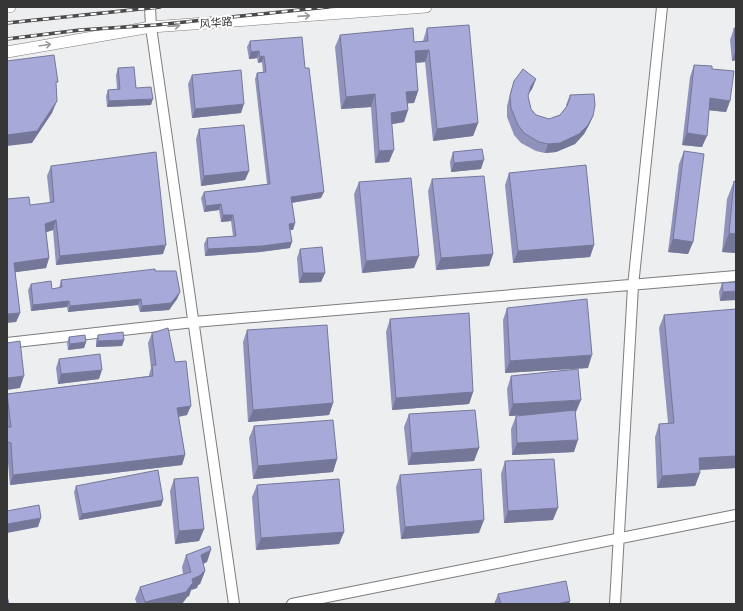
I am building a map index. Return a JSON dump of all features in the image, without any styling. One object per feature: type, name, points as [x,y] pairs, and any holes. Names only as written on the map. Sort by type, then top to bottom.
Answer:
[{"type":"main road","name":"风华路","points":[[7,52],[151,28],[426,7]]},
{"type":"street","points":[[150,7],[151,28],[234,604]]},
{"type":"street","points":[[615,604],[633,286],[662,7]]},
{"type":"street","points":[[7,343],[194,322],[633,286],[736,276]]},
{"type":"street","points":[[292,604],[736,514]]},
{"type":"building","points":[[469,25],[478,123],[437,129],[429,50],[415,51],[418,91],[406,92],[408,110],[391,113],[394,150],[379,151],[375,94],[346,97],[340,35],[413,28],[414,42],[428,41],[427,28]]},
{"type":"building","points":[[734,28],[736,28],[736,48]]},
{"type":"building","points":[[302,37],[305,68],[309,68],[324,192],[291,197],[295,223],[289,224],[292,242],[262,246],[208,249],[207,238],[236,236],[233,215],[223,215],[221,204],[206,206],[204,192],[270,184],[257,73],[266,72],[264,56],[260,57],[259,51],[251,52],[250,41]]},
{"type":"building","points":[[54,55],[58,82],[56,82],[57,101],[37,131],[7,135],[7,61]]},
{"type":"building","points":[[694,65],[712,66],[712,69],[734,71],[730,101],[710,98],[707,136],[687,133]]},
{"type":"building","points":[[134,67],[136,88],[151,87],[153,99],[109,101],[108,90],[120,89],[118,68]]},
{"type":"building","points":[[523,69],[536,79],[531,86],[528,96],[531,109],[536,115],[549,119],[560,115],[567,106],[570,95],[594,94],[595,105],[593,116],[588,125],[579,134],[560,143],[548,144],[539,142],[524,133],[518,125],[511,108],[510,96],[514,81]]},
{"type":"building","points":[[241,70],[244,104],[195,109],[192,75]]},
{"type":"building","points":[[244,125],[249,171],[204,176],[199,129]]},
{"type":"building","points":[[482,149],[484,160],[454,163],[453,152]]},
{"type":"building","points":[[684,151],[704,154],[693,242],[673,239]]},
{"type":"building","points":[[156,152],[166,245],[60,256],[56,220],[45,224],[49,258],[14,263],[20,313],[7,314],[7,199],[29,197],[30,205],[54,202],[51,166]]},
{"type":"building","points":[[586,165],[594,245],[518,251],[509,173]]},
{"type":"building","points":[[484,176],[493,254],[441,258],[432,179]]},
{"type":"building","points":[[411,178],[419,256],[366,261],[359,182]]},
{"type":"building","points":[[734,181],[736,182],[736,234],[729,233]]},
{"type":"building","points":[[322,247],[325,273],[303,273],[300,249]]},
{"type":"building","points":[[155,269],[155,271],[176,271],[180,292],[171,303],[142,306],[141,299],[70,306],[69,301],[33,305],[31,284],[51,281],[52,289],[62,287],[61,280]]},
{"type":"building","points":[[736,282],[736,291],[723,292],[722,283]]},
{"type":"building","points":[[587,299],[592,355],[510,361],[507,308]]},
{"type":"building","points":[[736,309],[736,456],[699,458],[700,473],[662,476],[659,424],[674,423],[664,315]]},
{"type":"building","points":[[469,313],[473,392],[396,398],[390,319]]},
{"type":"building","points":[[327,325],[333,403],[253,410],[247,330]]},
{"type":"building","points":[[168,328],[175,362],[186,361],[191,406],[177,408],[185,455],[13,475],[11,443],[7,442],[7,427],[11,427],[7,394],[153,376],[152,365],[156,365],[152,333]]},
{"type":"building","points":[[123,332],[124,340],[98,341],[98,335]]},
{"type":"building","points":[[85,335],[86,342],[70,344],[69,337]]},
{"type":"building","points":[[20,341],[24,376],[7,378],[7,343]]},
{"type":"building","points":[[100,354],[102,370],[61,374],[59,359]]},
{"type":"building","points":[[578,369],[581,400],[513,404],[511,376]]},
{"type":"building","points":[[475,410],[479,448],[412,453],[409,414]]},
{"type":"building","points":[[575,410],[578,440],[517,443],[516,416]]},
{"type":"building","points":[[333,420],[337,459],[258,466],[254,426]]},
{"type":"building","points":[[554,459],[558,508],[508,511],[505,461]]},
{"type":"building","points":[[481,469],[484,520],[405,527],[400,475]]},
{"type":"building","points":[[158,470],[163,500],[82,514],[76,486]]},
{"type":"building","points":[[198,477],[204,529],[179,531],[174,479]]},
{"type":"building","points":[[339,479],[344,532],[261,538],[257,485]]},
{"type":"building","points":[[39,505],[41,518],[7,524],[7,511]]},
{"type":"building","points":[[210,546],[211,550],[201,555],[205,571],[201,575],[192,579],[193,583],[186,592],[145,602],[140,587],[191,572],[186,555]]},
{"type":"building","points":[[566,581],[570,601],[556,604],[501,604],[498,594]]},
{"type":"railway","points":[[7,23],[160,7]]},
{"type":"railway","points":[[7,39],[80,30],[156,25],[328,7]]}]
